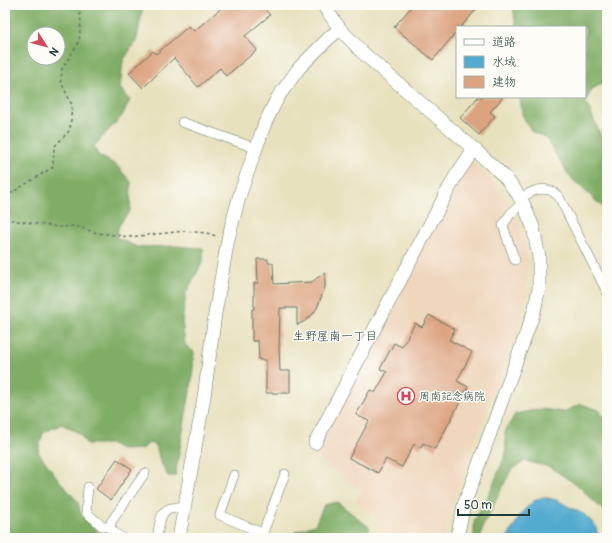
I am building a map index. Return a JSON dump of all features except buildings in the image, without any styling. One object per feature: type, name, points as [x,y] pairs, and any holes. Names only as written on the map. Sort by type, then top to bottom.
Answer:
[{"type":"street","points":[[323,5],[340,29],[363,52],[474,148],[505,177],[522,201],[533,227],[539,257],[539,288],[534,312],[464,505],[458,538]]},
{"type":"street","points":[[179,538],[204,397],[215,314],[228,239],[240,194],[255,148],[278,97],[299,68],[340,29]]},
{"type":"street","points":[[182,122],[255,148]]},
{"type":"street","points":[[315,443],[455,177],[474,148]]},
{"type":"street","points":[[515,260],[504,225],[511,213],[527,194],[539,189],[549,190],[559,197],[607,292]]},
{"type":"street","points":[[110,528],[111,522],[145,473]]},
{"type":"street","points":[[234,475],[220,515],[261,536],[285,474]]},
{"type":"street","points":[[88,487],[86,512],[102,526],[110,528],[123,538]]},
{"type":"street","points":[[157,538],[162,514],[168,508],[184,508]]},
{"type":"path","points":[[5,197],[53,167],[54,147],[70,130],[72,105],[60,82],[62,70],[79,42],[81,21],[78,5]]},
{"type":"path","points":[[5,219],[58,227],[75,226],[97,233],[130,237],[184,231],[207,233],[228,239]]},
{"type":"shaded area","points":[[464,154],[488,176],[508,203],[520,226],[526,250],[527,284],[522,315],[455,495],[445,532],[446,538],[376,538],[383,523],[356,501],[362,491],[306,449],[382,303]]},
{"type":"green space","points":[[5,5],[143,5],[137,39],[123,61],[120,88],[130,100],[122,116],[94,146],[98,155],[116,165],[131,182],[130,211],[119,225],[116,237],[137,247],[176,246],[203,248],[203,261],[186,293],[182,321],[185,345],[194,352],[192,380],[175,476],[168,476],[160,461],[156,445],[149,443],[142,449],[122,450],[112,444],[87,444],[80,434],[62,424],[43,433],[38,452],[58,479],[78,502],[81,515],[107,538],[5,538]]},
{"type":"green space","points":[[513,5],[607,5],[607,80],[591,90],[586,102],[607,150],[607,211],[570,177],[545,137],[532,132],[522,114],[520,98],[586,98],[586,26],[516,26]]},
{"type":"green space","points":[[581,404],[599,410],[607,423],[607,514],[577,485],[550,467],[525,461],[511,470],[482,528],[481,538],[474,538],[474,521],[489,494],[506,454],[505,432],[515,414],[541,409],[563,412]]},
{"type":"green space","points":[[337,502],[370,528],[365,538],[292,538],[296,531],[315,525],[324,505]]},
{"type":"water","points":[[543,497],[556,500],[585,515],[596,527],[598,538],[507,538],[523,511],[534,501]]},
{"type":"place","name":"周南記念病院","points":[[406,396]]},
{"type":"district","name":"生野屋南一丁目","points":[[335,336]]}]
